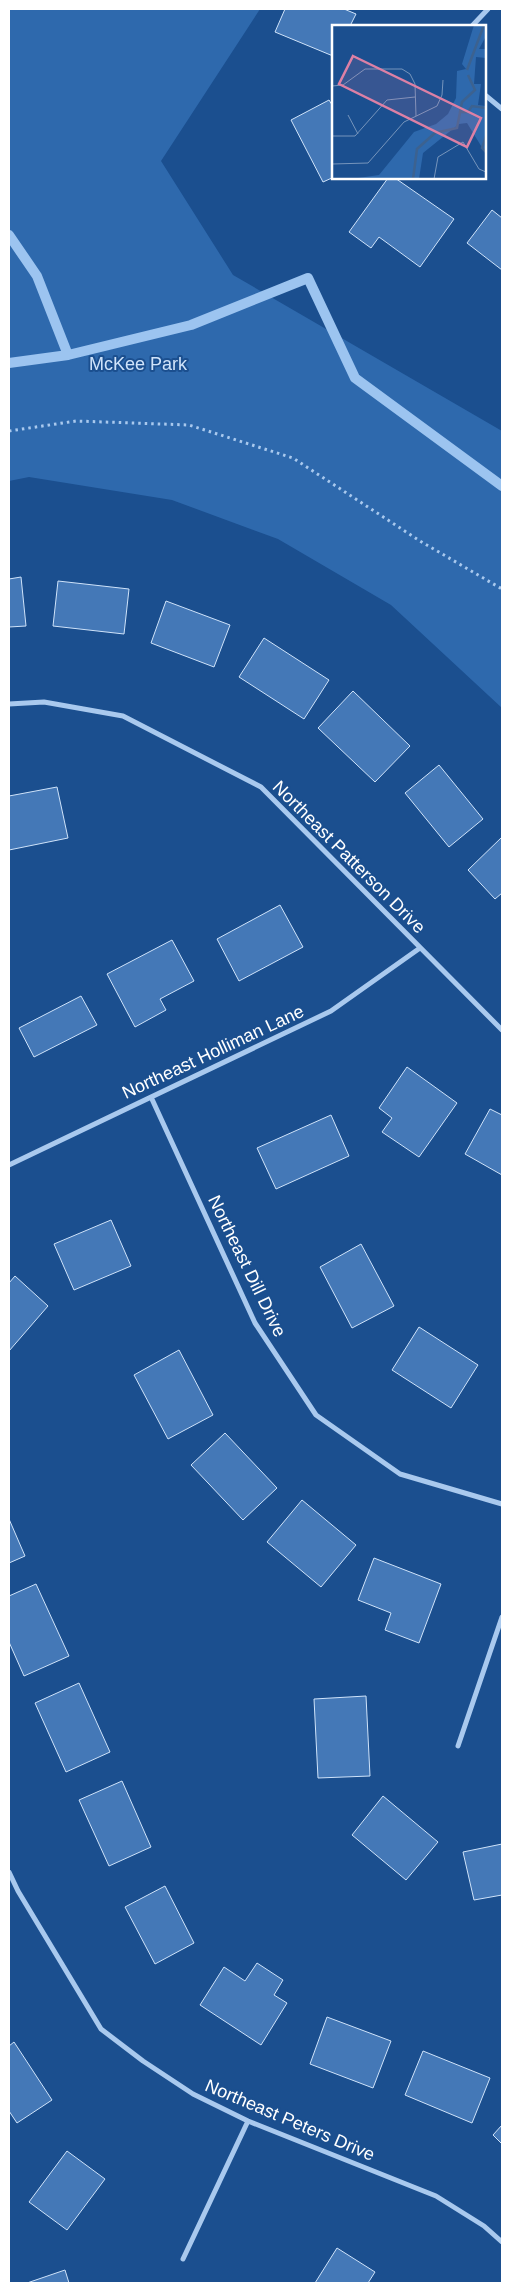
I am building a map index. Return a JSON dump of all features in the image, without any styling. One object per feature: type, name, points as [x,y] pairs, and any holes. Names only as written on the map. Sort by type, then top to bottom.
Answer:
[{"type":"street","points":[[473,25],[488,9]]},
{"type":"street","points":[[486,96],[502,109]]},
{"type":"street","name":"Northeast Patterson Drive","points":[[9,704],[44,702],[123,716],[261,787],[502,1030]]},
{"type":"street","name":"Northeast Holliman Lane","points":[[9,1165],[331,1011],[420,948]]},
{"type":"street","name":"Northeast Dill Drive","points":[[151,1097],[255,1323],[316,1415],[400,1474],[502,1504]]},
{"type":"street","points":[[458,1746],[502,1617]]},
{"type":"street","name":"Northeast Peters Drive","points":[[9,1872],[18,1891],[101,2029],[143,2062],[193,2094],[248,2121],[436,2196],[484,2226],[502,2242]]},
{"type":"street","points":[[183,2259],[248,2121]]},
{"type":"path","points":[[9,431],[76,422],[189,425],[293,458],[420,542],[502,589]]},
{"type":"green space","name":"McKee Park","points":[[9,9],[260,9],[161,161],[233,275],[502,431],[502,708],[391,605],[278,539],[172,500],[29,477],[9,481]]},
{"type":"building","points":[[285,9],[344,9],[356,14],[350,25],[332,25],[332,56],[275,32]]},
{"type":"building","points":[[329,100],[332,105],[332,178],[323,182],[291,120]]},
{"type":"building","points":[[387,179],[396,179],[454,219],[420,267],[379,237],[371,248],[349,232]]},
{"type":"building","points":[[492,210],[502,218],[502,270],[467,243]]},
{"type":"building","points":[[21,577],[26,626],[9,627],[9,579]]},
{"type":"building","points":[[58,581],[129,589],[124,634],[53,626]]},
{"type":"building","points":[[166,601],[230,625],[214,667],[151,643]]},
{"type":"building","points":[[264,638],[329,680],[304,719],[239,677]]},
{"type":"building","points":[[353,691],[410,746],[375,782],[318,728]]},
{"type":"building","points":[[439,765],[483,819],[449,847],[405,793]]},
{"type":"building","points":[[57,787],[68,838],[9,850],[9,796]]},
{"type":"building","points":[[502,837],[502,893],[495,899],[468,870]]},
{"type":"building","points":[[280,905],[303,947],[239,981],[217,939]]},
{"type":"building","points":[[172,940],[194,981],[160,999],[166,1010],[135,1027],[107,974]]},
{"type":"building","points":[[81,996],[97,1025],[34,1057],[19,1028]]},
{"type":"building","points":[[407,1067],[457,1103],[419,1157],[382,1132],[392,1118],[379,1108]]},
{"type":"building","points":[[490,1109],[502,1115],[502,1175],[465,1154]]},
{"type":"building","points":[[331,1115],[349,1156],[276,1189],[257,1148]]},
{"type":"building","points":[[111,1220],[131,1266],[74,1290],[54,1244]]},
{"type":"building","points":[[361,1244],[394,1306],[352,1328],[320,1267]]},
{"type":"building","points":[[15,1276],[48,1306],[9,1351],[9,1283]]},
{"type":"building","points":[[419,1327],[478,1365],[451,1408],[392,1370]]},
{"type":"building","points":[[179,1350],[213,1415],[168,1439],[134,1375]]},
{"type":"building","points":[[225,1433],[277,1488],[243,1520],[191,1465]]},
{"type":"building","points":[[302,1500],[356,1545],[321,1587],[267,1542]]},
{"type":"building","points":[[9,1519],[25,1556],[9,1563]]},
{"type":"building","points":[[374,1558],[441,1584],[419,1643],[385,1630],[391,1613],[358,1600]]},
{"type":"building","points":[[36,1584],[69,1656],[24,1676],[9,1642],[9,1596]]},
{"type":"building","points":[[79,1683],[110,1752],[66,1772],[35,1703]]},
{"type":"building","points":[[366,1696],[370,1776],[318,1778],[314,1699]]},
{"type":"building","points":[[122,1781],[151,1847],[109,1866],[79,1800]]},
{"type":"building","points":[[383,1796],[438,1842],[406,1880],[352,1835]]},
{"type":"building","points":[[502,1844],[502,1895],[474,1900],[463,1852]]},
{"type":"building","points":[[165,1886],[194,1943],[155,1964],[125,1907]]},
{"type":"building","points":[[257,1963],[283,1980],[274,1995],[287,2003],[261,2045],[200,2005],[224,1967],[245,1981]]},
{"type":"building","points":[[327,2017],[391,2041],[373,2088],[310,2064]]},
{"type":"building","points":[[14,2042],[52,2100],[17,2123],[9,2111],[9,2046]]},
{"type":"building","points":[[423,2051],[490,2078],[472,2123],[405,2095]]},
{"type":"building","points":[[502,2125],[502,2144],[493,2135]]},
{"type":"building","points":[[67,2151],[105,2179],[67,2230],[29,2202]]},
{"type":"building","points":[[337,2248],[375,2272],[368,2283],[315,2283]]},
{"type":"building","points":[[65,2270],[69,2283],[27,2283]]},
{"type":"waterway","points":[[9,235],[37,276],[68,355]]},
{"type":"waterway","points":[[9,363],[68,355],[191,325],[308,278],[355,378],[502,486]]}]
